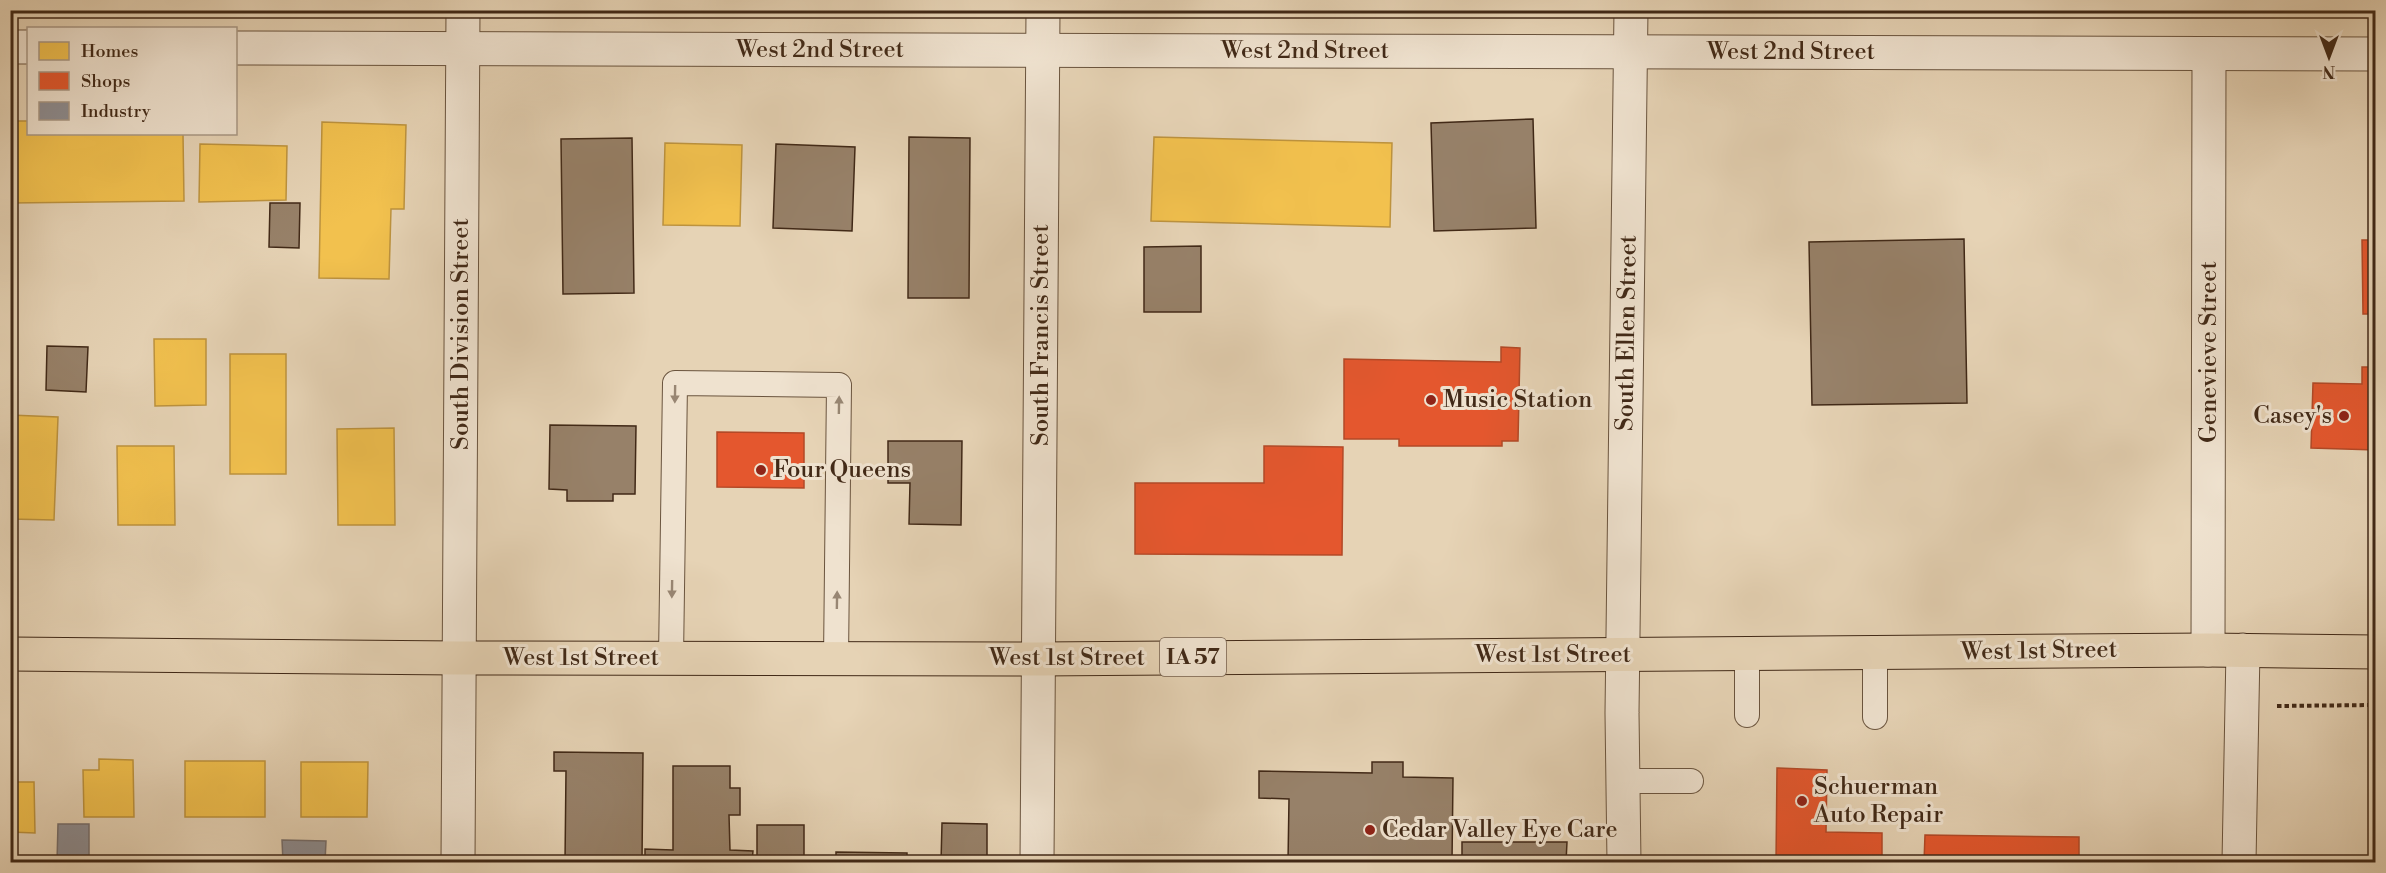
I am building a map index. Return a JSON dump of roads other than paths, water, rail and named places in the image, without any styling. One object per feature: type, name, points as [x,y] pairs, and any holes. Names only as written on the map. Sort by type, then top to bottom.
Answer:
[{"type":"main road","name":"West 1st Street","points":[[10,654],[458,658],[1039,659],[2208,650],[2376,652]]},
{"type":"street","name":"South Division Street","points":[[458,862],[463,10]]},
{"type":"street","name":"South Francis Street","points":[[1037,862],[1036,736],[1039,659],[1043,10]]},
{"type":"street","name":"South Ellen Street","points":[[1624,862],[1623,655],[1631,10]]},
{"type":"street","points":[[10,47],[27,47]]},
{"type":"street","name":"West 2nd Street","points":[[237,48],[2376,54]]},
{"type":"street","name":"Genevieve Street","points":[[2208,650],[2209,54]]},
{"type":"street","points":[[2239,862],[2243,650]]},
{"type":"lane","points":[[671,658],[675,383],[839,385],[836,659]]},
{"type":"lane","points":[[1875,653],[1875,717]]},
{"type":"lane","points":[[1747,654],[1747,715]]},
{"type":"lane","points":[[1623,780],[1691,781]]},
{"type":"place","name":"Music Station","points":[[1431,400]]},
{"type":"place","name":"Casey's","points":[[2344,416]]},
{"type":"place","name":"Four Queens","points":[[761,470]]},
{"type":"place","name":"Schuerman Auto Repair","points":[[1802,801]]},
{"type":"place","name":"Cedar Valley Eye Care","points":[[1370,830]]}]
